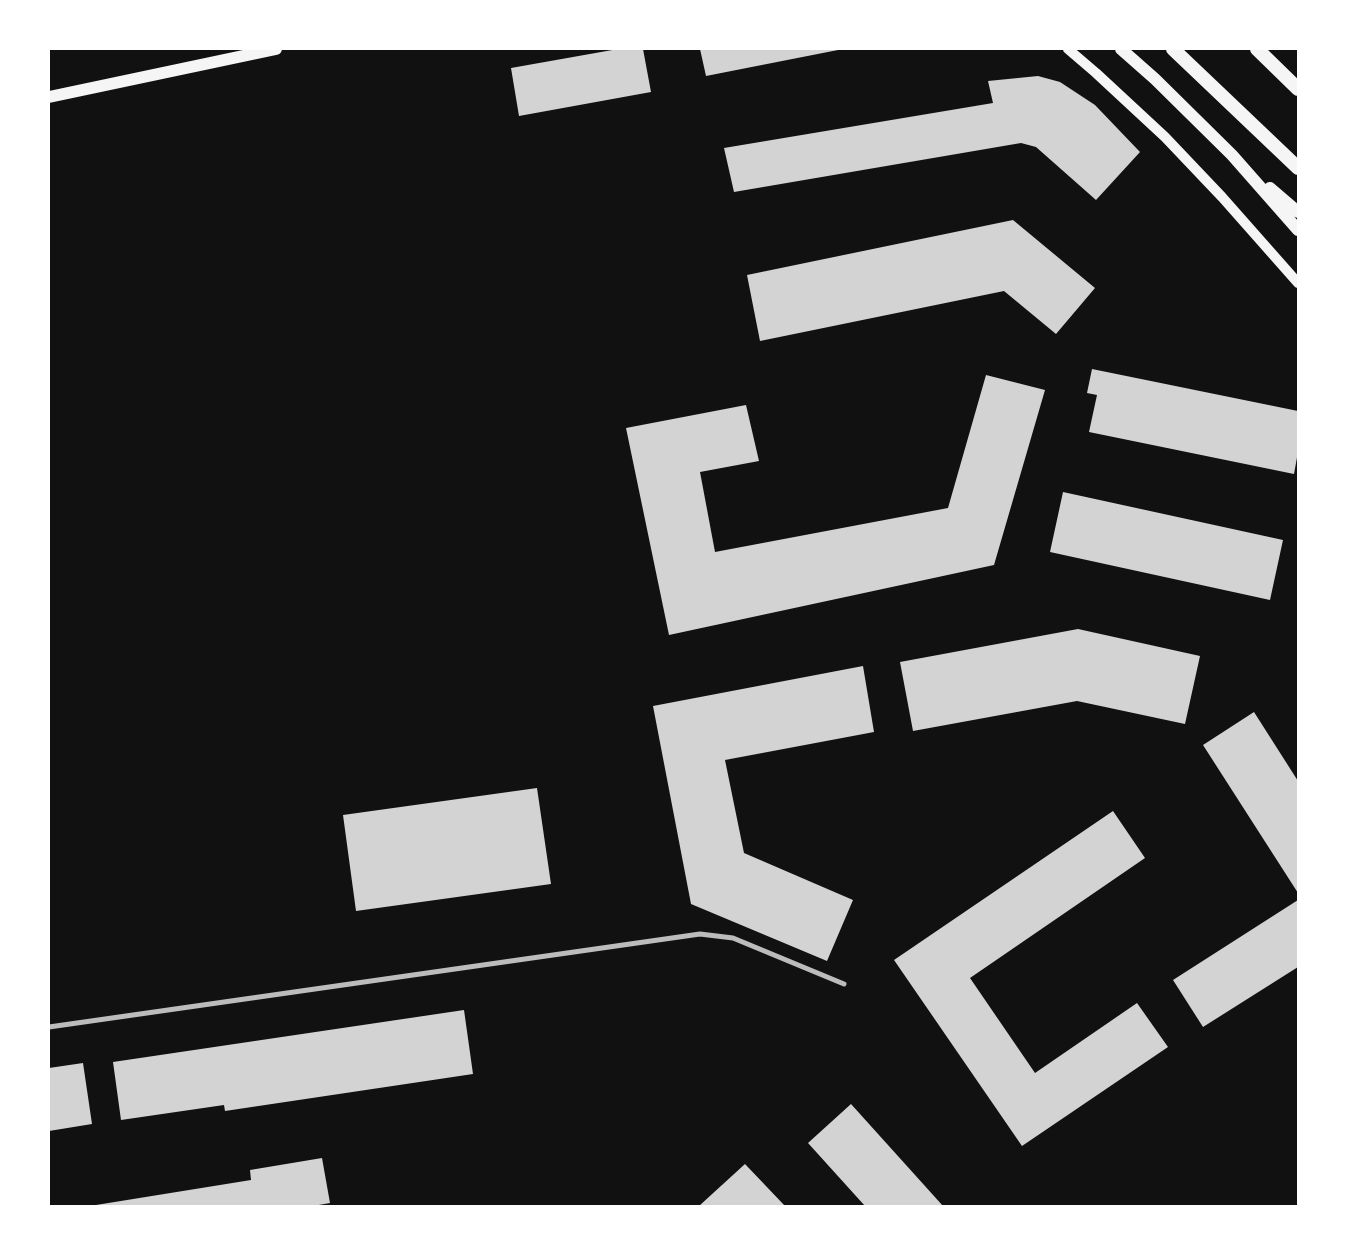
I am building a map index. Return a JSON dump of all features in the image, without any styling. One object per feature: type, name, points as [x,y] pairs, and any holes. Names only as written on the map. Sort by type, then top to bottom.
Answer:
[{"type":"highway","points":[[1173,49],[1298,168]]},
{"type":"highway","points":[[1257,49],[1298,89]]},
{"type":"main road","points":[[49,97],[276,49]]},
{"type":"main road","points":[[1068,49],[1165,137],[1222,197],[1298,283]]},
{"type":"main road","points":[[1121,49],[1155,79],[1232,155],[1298,212]]},
{"type":"main road","points":[[1232,155],[1298,230]]},
{"type":"street","points":[[49,1027],[700,934],[733,938],[844,984]]},
{"type":"building","points":[[618,49],[643,49],[651,92],[519,116],[511,68]]},
{"type":"building","points":[[700,49],[838,49],[838,50],[706,76]]},
{"type":"building","points":[[1038,76],[1060,82],[1095,105],[1140,152],[1096,200],[1036,147],[1021,143],[734,192],[724,148],[993,103],[988,81]]},
{"type":"building","points":[[1013,220],[1095,288],[1056,334],[1004,291],[760,341],[747,275]]},
{"type":"building","points":[[1092,369],[1298,411],[1298,452],[1294,474],[1089,432],[1097,395],[1087,393]]},
{"type":"building","points":[[986,375],[1045,390],[994,565],[669,635],[626,428],[746,405],[759,461],[700,472],[715,552],[948,508]]},
{"type":"building","points":[[1063,492],[1283,540],[1270,600],[1050,552]]},
{"type":"building","points":[[1078,629],[1200,656],[1185,724],[1077,701],[913,731],[900,662]]},
{"type":"building","points":[[863,666],[874,732],[725,760],[744,853],[853,900],[827,961],[691,904],[653,706]]},
{"type":"building","points":[[1254,712],[1298,781],[1298,893],[1203,745]]},
{"type":"building","points":[[537,788],[551,884],[356,911],[343,815]]},
{"type":"building","points":[[1113,811],[1145,858],[970,978],[1035,1073],[1137,1003],[1168,1047],[1022,1146],[894,960]]},
{"type":"building","points":[[1298,900],[1298,967],[1203,1027],[1173,980]]},
{"type":"building","points":[[464,1010],[473,1074],[225,1111],[224,1105],[121,1120],[113,1062]]},
{"type":"building","points":[[83,1063],[92,1124],[49,1131],[49,1068]]},
{"type":"building","points":[[851,1104],[943,1206],[865,1206],[808,1143]]},
{"type":"building","points":[[322,1158],[330,1203],[313,1206],[96,1206],[251,1180],[250,1170]]},
{"type":"building","points":[[745,1164],[785,1206],[699,1206]]}]
